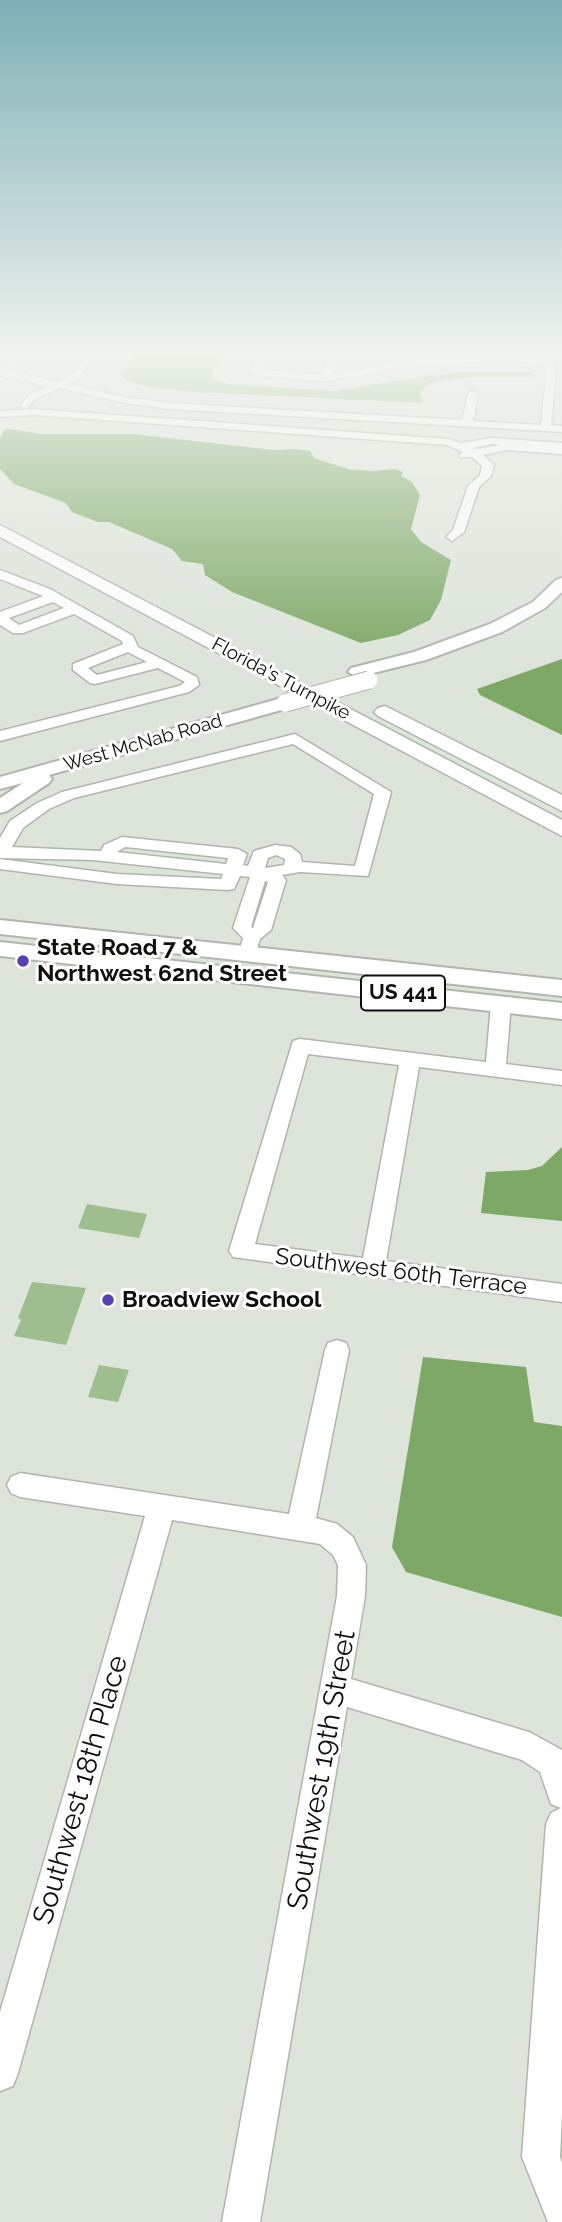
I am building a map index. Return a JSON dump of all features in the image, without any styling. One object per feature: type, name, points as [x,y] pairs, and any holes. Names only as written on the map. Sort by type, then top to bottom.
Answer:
[{"type":"highway","name":"Florida's Turnpike","points":[[0,511],[562,804]]},
{"type":"highway","name":"Florida's Turnpike","points":[[0,530],[562,829]]},
{"type":"main road","points":[[363,676],[496,628],[539,605],[562,583]]},
{"type":"main road","points":[[281,699],[363,676],[460,654],[509,637],[562,604]]},
{"type":"main road","name":"West McNab Road","points":[[0,782],[281,699]]},
{"type":"main road","name":"West McNab Road","points":[[0,771],[281,699]]},
{"type":"main road","points":[[0,807],[33,784],[84,759]]},
{"type":"main road","name":"US 441","points":[[0,927],[247,956],[501,1004],[562,1011]]},
{"type":"main road","points":[[0,949],[136,962],[220,964],[247,956]]},
{"type":"main road","name":"US 441","points":[[247,956],[273,963],[318,961],[562,988]]},
{"type":"street","points":[[452,537],[458,532],[474,486],[488,470],[488,465],[482,460]]},
{"type":"street","name":"West McNab Road","points":[[0,574],[54,597],[128,639],[131,646],[192,680],[192,685],[184,689],[3,735]]},
{"type":"street","points":[[0,586],[19,580]]},
{"type":"street","points":[[0,618],[54,597]]},
{"type":"street","points":[[0,618],[18,630],[75,609]]},
{"type":"street","points":[[131,646],[78,667],[95,680],[160,663]]},
{"type":"street","points":[[0,864],[117,880],[228,885],[238,854],[122,842],[110,849],[106,857],[0,853],[16,825],[43,806],[68,796],[145,774],[295,739],[383,792],[362,872],[310,867],[292,869],[293,858],[285,851],[275,850],[260,855],[258,878],[242,928],[247,956]]},
{"type":"street","points":[[233,870],[258,878],[273,891],[262,930],[247,956]]},
{"type":"street","points":[[495,1070],[501,1004]]},
{"type":"street","name":"Southwest 60th Terrace","points":[[410,1060],[300,1046],[241,1251],[562,1293]]},
{"type":"street","points":[[373,1268],[410,1060],[562,1078]]},
{"type":"street","points":[[300,1528],[337,1350]]},
{"type":"street","name":"Southwest 19th Street","points":[[20,1485],[327,1533],[343,1546],[352,1565],[351,1596],[337,1689],[241,2222]]},
{"type":"street","name":"Southwest 18th Place","points":[[0,2073],[162,1506]]},
{"type":"street","points":[[337,1689],[529,1747],[553,1762],[562,1793]]},
{"type":"street","points":[[562,1824],[541,2157],[562,2210]]},
{"type":"shaded area","points":[[0,460],[319,460],[348,469],[395,469],[403,472],[401,476],[412,482],[420,495],[411,529],[421,542],[451,560],[441,600],[430,620],[398,635],[361,643],[232,592],[205,575],[203,564],[182,561],[172,549],[109,522],[98,522],[72,512],[66,503],[14,484],[0,469]]},
{"type":"shaded area","points":[[562,659],[562,735],[480,695],[477,689]]},
{"type":"shaded area","points":[[562,1147],[562,1221],[481,1213],[486,1172],[528,1170],[542,1166]]},
{"type":"shaded area","points":[[87,1204],[147,1214],[139,1238],[78,1228]]},
{"type":"shaded area","points":[[32,1282],[86,1288],[66,1345],[14,1336]]},
{"type":"shaded area","points":[[423,1357],[526,1367],[534,1422],[562,1426],[562,1617],[406,1572],[392,1547]]},
{"type":"shaded area","points":[[99,1365],[129,1370],[118,1402],[88,1397]]},
{"type":"place","name":"State Road 7 & Northwest 62nd Street","points":[[23,961]]},
{"type":"place","name":"Broadview School","points":[[108,1300]]}]
